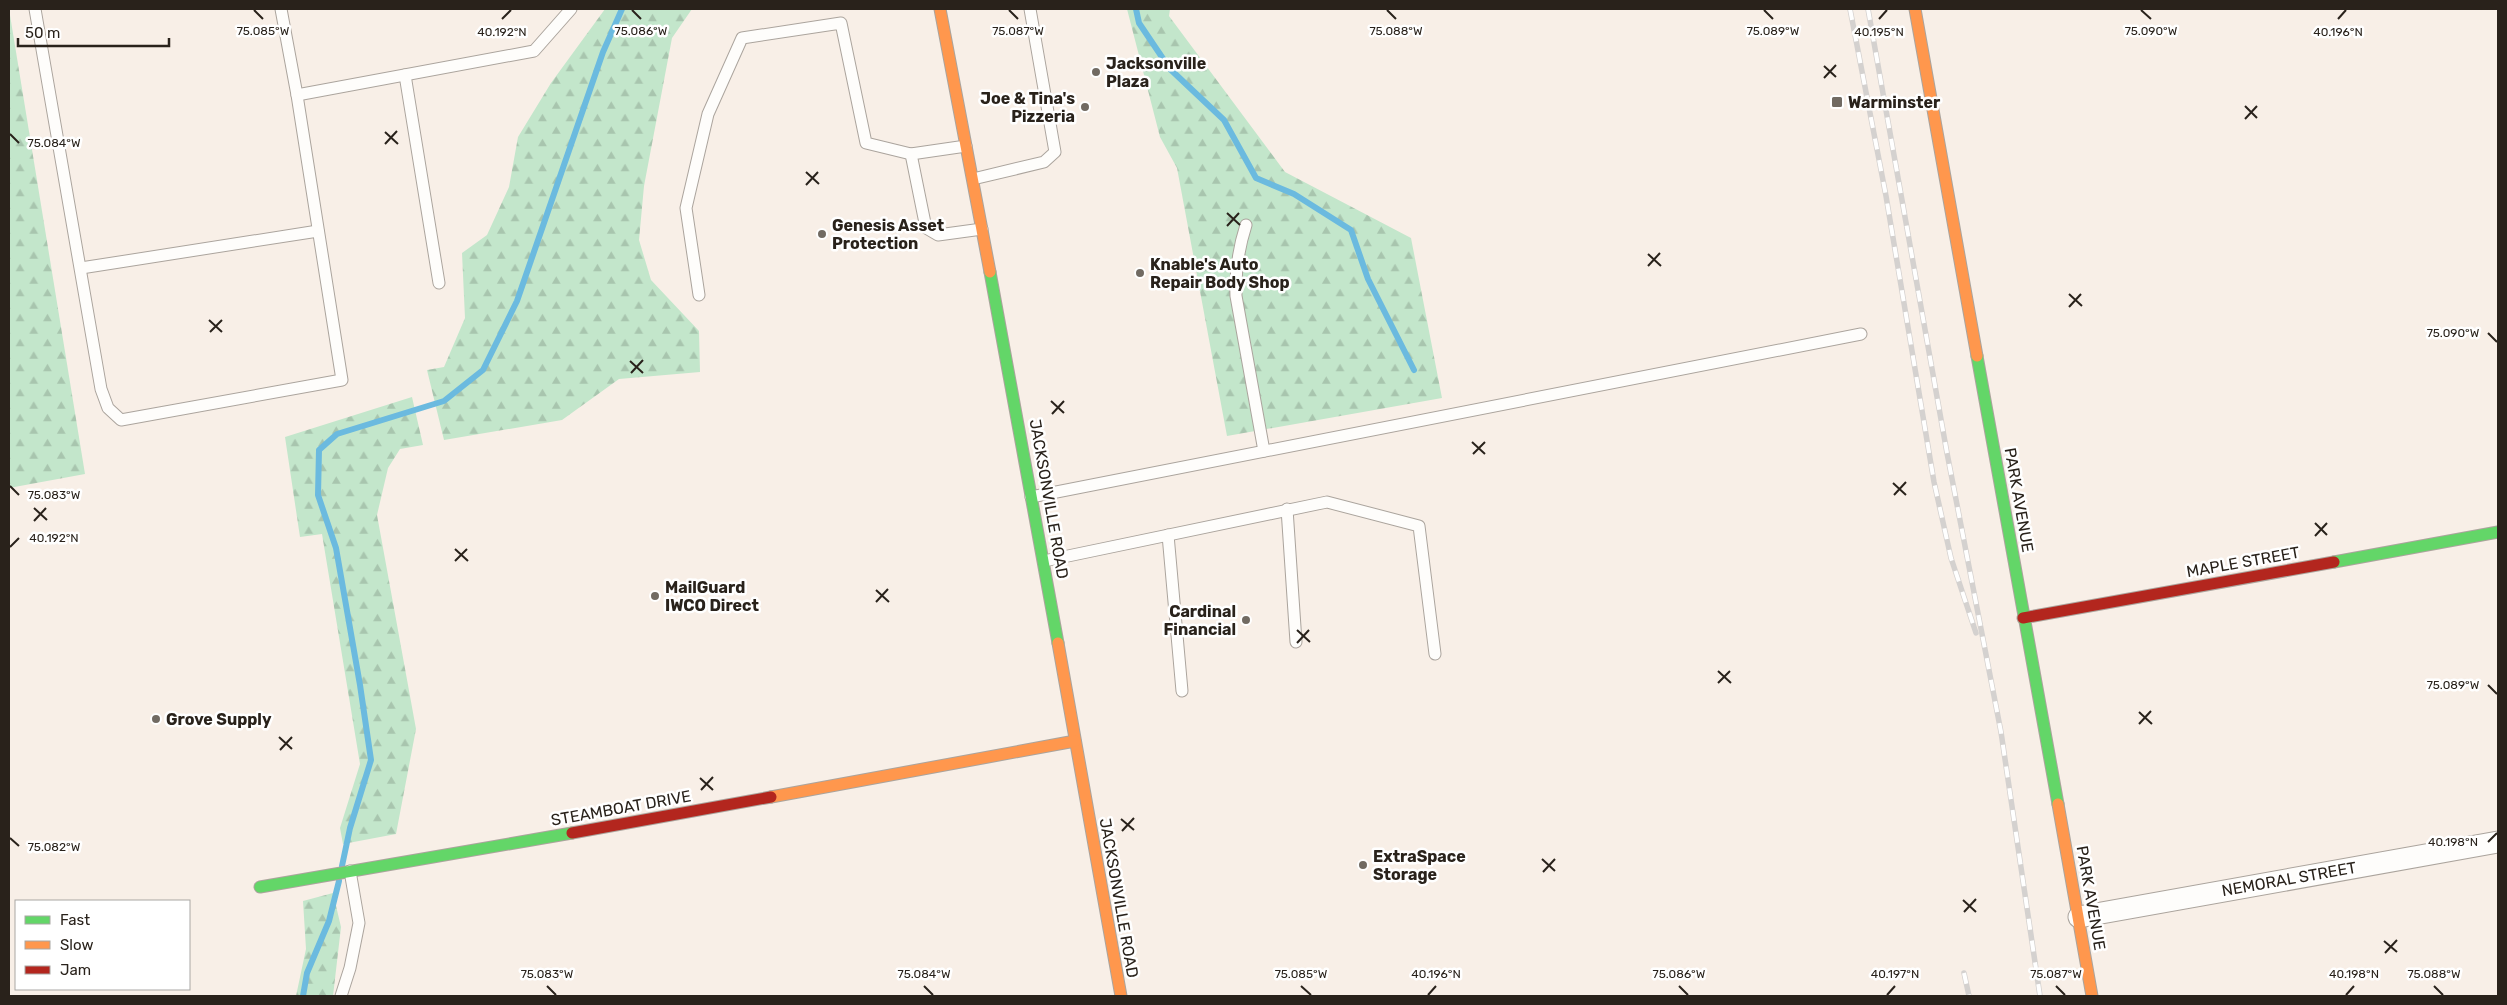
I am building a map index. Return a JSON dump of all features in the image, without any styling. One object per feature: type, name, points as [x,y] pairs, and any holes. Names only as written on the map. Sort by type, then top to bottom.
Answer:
[{"type":"street","name":"JACKSONVILLE ROAD","points":[[940,9],[1055,618],[1121,996]]},
{"type":"street","name":"PARK AVENUE","points":[[1915,9],[2092,996]]},
{"type":"street","name":"MAPLE STREET","points":[[2023,618],[2498,532]]},
{"type":"street","name":"STEAMBOAT DRIVE","points":[[260,887],[615,826],[1075,741]]},
{"type":"street","name":"NEMORAL STREET","points":[[2079,917],[2498,842]]},
{"type":"lane","points":[[35,9],[101,389],[108,408],[121,420],[342,380],[297,95],[281,9]]},
{"type":"lane","points":[[297,95],[534,51],[571,9]]},
{"type":"lane","points":[[973,179],[1044,162],[1055,152],[1030,9]]},
{"type":"lane","points":[[699,295],[686,208],[708,114],[742,38],[842,23],[866,143],[911,154],[966,146]]},
{"type":"lane","points":[[406,75],[440,283]]},
{"type":"lane","points":[[911,154],[926,228],[938,235],[982,229]]},
{"type":"lane","points":[[1246,226],[1237,251],[1235,271],[1236,296],[1264,451]]},
{"type":"lane","points":[[81,268],[318,231]]},
{"type":"lane","points":[[1031,497],[1861,334]]},
{"type":"lane","points":[[1043,561],[1327,502],[1419,526],[1435,654]]},
{"type":"lane","points":[[1287,510],[1296,642]]},
{"type":"lane","points":[[1168,535],[1182,691]]},
{"type":"lane","points":[[341,996],[350,968],[359,923],[350,871]]},
{"type":"green space","points":[[9,9],[85,474],[9,488]]},
{"type":"green space","points":[[605,9],[692,9],[672,38],[644,186],[639,240],[651,280],[699,331],[700,372],[619,379],[562,420],[444,440],[427,370],[444,367],[465,318],[462,253],[487,235],[509,187],[518,137],[551,83]]},
{"type":"green space","points":[[1127,9],[1170,9],[1169,16],[1285,172],[1411,238],[1442,398],[1227,436],[1177,168],[1160,137]]},
{"type":"green space","points":[[412,397],[423,445],[400,449],[388,468],[377,515],[416,729],[396,834],[343,844],[340,828],[360,764],[322,534],[300,537],[285,437]]},
{"type":"green space","points":[[333,893],[341,927],[333,996],[296,996],[306,949],[303,901]]},
{"type":"waterway","points":[[342,866],[350,828],[371,760],[336,548],[318,495],[319,450],[337,434],[444,401],[483,370],[517,301],[603,52],[622,9]]},
{"type":"waterway","points":[[1136,9],[1139,23],[1170,69],[1224,120],[1256,178],[1294,194],[1351,230],[1368,279],[1414,370]]},
{"type":"waterway","points":[[303,996],[307,973],[329,921],[339,881]]},
{"type":"railway","points":[[1850,9],[1886,196],[1934,482],[1951,558],[1976,633]]},
{"type":"railway","points":[[1868,9],[1947,453],[2001,732],[2040,996]]},
{"type":"railway","points":[[1964,973],[1969,996]]},
{"type":"traffic: fast","points":[[990,272],[1058,643]]},
{"type":"traffic: fast","points":[[1977,356],[2058,804]]},
{"type":"traffic: fast","points":[[2334,562],[2498,532]]},
{"type":"traffic: fast","points":[[260,887],[572,833]]},
{"type":"traffic: slow","points":[[940,9],[990,272]]},
{"type":"traffic: slow","points":[[1915,9],[1977,356]]},
{"type":"traffic: slow","points":[[1058,643],[1121,996]]},
{"type":"traffic: slow","points":[[771,797],[1075,741]]},
{"type":"traffic: slow","points":[[2058,804],[2092,996]]},
{"type":"traffic: jam","points":[[2023,618],[2334,562]]},
{"type":"traffic: jam","points":[[572,833],[771,797]]},
{"type":"place","name":"Jacksonville Plaza","points":[[1096,72]]},
{"type":"place","name":"Warminster","points":[[1837,102]]},
{"type":"place","name":"Joe & Tina's Pizzeria","points":[[1085,107]]},
{"type":"place","name":"Genesis Asset Protection","points":[[822,234]]},
{"type":"place","name":"Knable's Auto Repair Body Shop","points":[[1140,273]]},
{"type":"place","name":"MailGuard IWCO Direct","points":[[655,596]]},
{"type":"place","name":"Cardinal Financial","points":[[1246,620]]},
{"type":"place","name":"Grove Supply","points":[[156,719]]},
{"type":"place","name":"ExtraSpace Storage","points":[[1363,865]]}]
